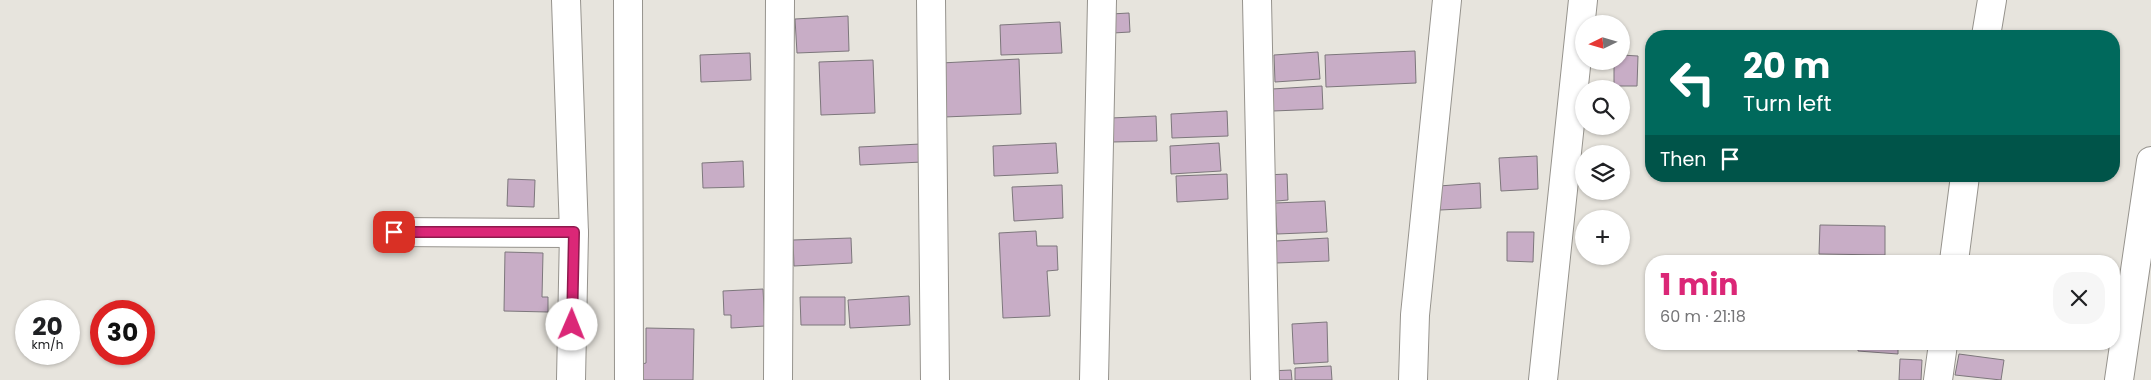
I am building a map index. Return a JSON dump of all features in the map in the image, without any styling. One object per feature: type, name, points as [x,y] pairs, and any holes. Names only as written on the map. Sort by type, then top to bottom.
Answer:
[{"type":"street","points":[[566,0],[574,232],[571,380]]},
{"type":"street","points":[[628,0],[629,380]]},
{"type":"street","points":[[778,380],[780,0]]},
{"type":"street","points":[[931,0],[935,380]]},
{"type":"street","points":[[1094,380],[1102,0]]},
{"type":"street","points":[[1257,0],[1265,380]]},
{"type":"street","points":[[1412,380],[1415,316],[1447,0]]},
{"type":"street","points":[[1542,380],[1583,0]]},
{"type":"street","points":[[1987,30],[1992,0]]},
{"type":"street","points":[[2119,380],[2151,161]]},
{"type":"street","points":[[1955,255],[1964,182]]},
{"type":"street","points":[[394,232],[574,232]]},
{"type":"street","points":[[1938,380],[1942,350]]},
{"type":"building","points":[[1129,13],[1130,32],[1113,33],[1111,14]]},
{"type":"building","points":[[848,16],[849,51],[797,53],[795,19]]},
{"type":"building","points":[[1060,22],[1062,53],[1001,55],[1000,25]]},
{"type":"building","points":[[1415,51],[1416,83],[1326,87],[1325,55]]},
{"type":"building","points":[[1318,52],[1320,79],[1275,82],[1274,55]]},
{"type":"building","points":[[750,53],[751,80],[701,82],[700,55]]},
{"type":"building","points":[[1630,56],[1638,56],[1637,86],[1630,86],[1630,80],[1614,80],[1614,70],[1630,70]]},
{"type":"building","points":[[1019,59],[1021,114],[944,117],[941,63]]},
{"type":"building","points":[[873,60],[875,113],[821,115],[819,62]]},
{"type":"building","points":[[1322,86],[1323,109],[1273,111],[1272,89]]},
{"type":"building","points":[[1227,111],[1228,136],[1172,138],[1171,114]]},
{"type":"building","points":[[1156,116],[1157,141],[1112,142],[1111,118]]},
{"type":"building","points":[[1056,143],[1058,173],[994,176],[993,146]]},
{"type":"building","points":[[1219,143],[1221,171],[1171,174],[1170,146]]},
{"type":"building","points":[[921,144],[922,162],[860,165],[859,147]]},
{"type":"building","points":[[1537,156],[1538,189],[1501,191],[1499,158]]},
{"type":"building","points":[[743,161],[744,187],[703,188],[702,163]]},
{"type":"building","points":[[1227,174],[1228,199],[1177,202],[1176,176]]},
{"type":"building","points":[[1287,174],[1288,200],[1266,202],[1265,175]]},
{"type":"building","points":[[508,179],[535,180],[534,207],[507,206]]},
{"type":"building","points":[[1480,183],[1481,208],[1440,210],[1439,186]]},
{"type":"building","points":[[1062,185],[1063,218],[1014,221],[1012,187]]},
{"type":"building","points":[[1325,201],[1327,232],[1277,234],[1275,203]]},
{"type":"building","points":[[1820,225],[1885,226],[1885,255],[1819,254]]},
{"type":"building","points":[[1036,231],[1037,246],[1057,246],[1058,270],[1047,271],[1050,316],[1003,318],[999,233]]},
{"type":"building","points":[[1507,232],[1534,232],[1533,262],[1507,261]]},
{"type":"building","points":[[851,238],[852,263],[794,266],[793,240]]},
{"type":"building","points":[[1328,238],[1329,261],[1276,263],[1276,241]]},
{"type":"building","points":[[505,252],[543,253],[542,297],[548,297],[548,312],[504,311]]},
{"type":"building","points":[[763,289],[765,326],[731,328],[731,315],[724,315],[723,291]]},
{"type":"building","points":[[909,296],[910,325],[850,328],[848,300]]},
{"type":"building","points":[[800,297],[845,297],[845,325],[801,325]]},
{"type":"building","points":[[1327,322],[1328,362],[1294,364],[1292,324]]},
{"type":"building","points":[[646,328],[694,329],[693,380],[642,380],[642,364],[646,363]]},
{"type":"building","points":[[1898,350],[1898,354],[1858,351]]},
{"type":"building","points":[[1959,354],[2004,360],[2001,380],[1955,375]]},
{"type":"building","points":[[1900,359],[1922,360],[1921,380],[1899,380]]},
{"type":"building","points":[[1331,366],[1332,380],[1295,380],[1295,368]]},
{"type":"building","points":[[1291,370],[1292,380],[1269,380],[1269,371]]},
{"type":"route","points":[[394,232],[574,232],[572,325]]}]
